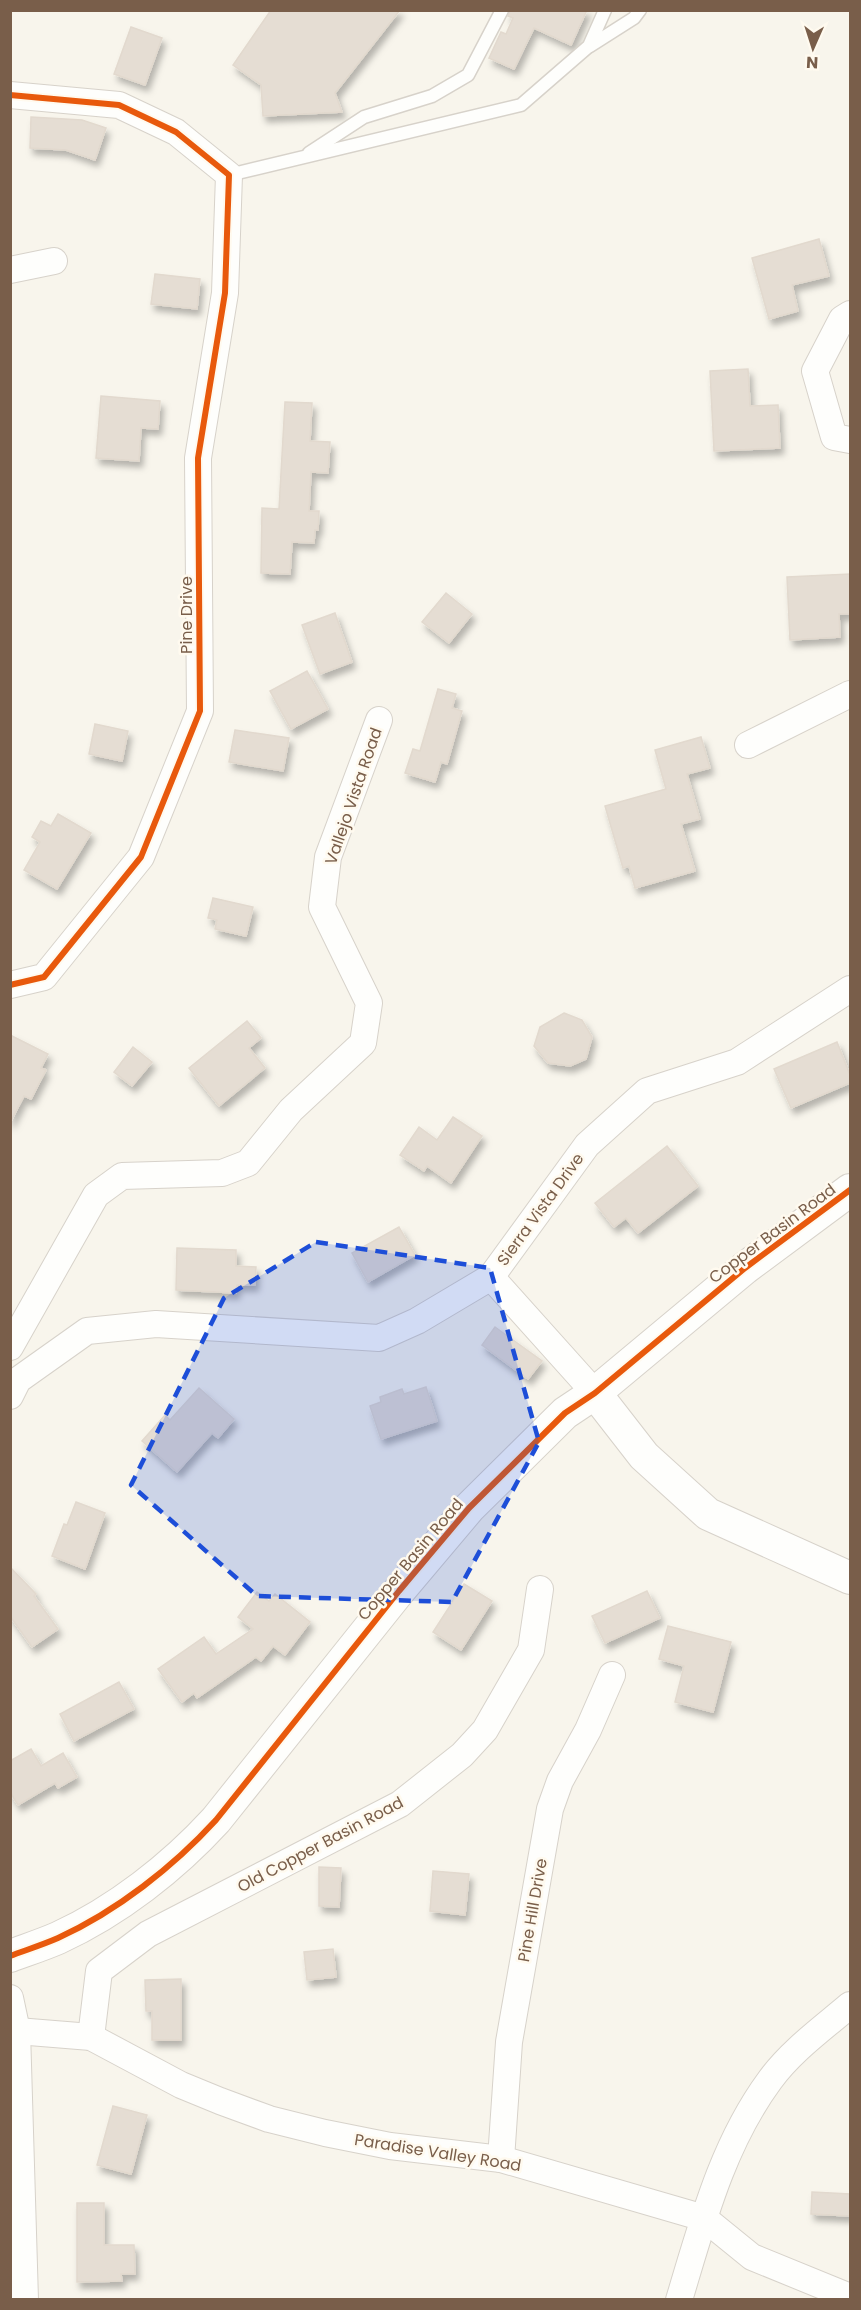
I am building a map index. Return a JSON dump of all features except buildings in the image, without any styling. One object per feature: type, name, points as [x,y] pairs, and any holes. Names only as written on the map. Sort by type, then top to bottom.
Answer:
[{"type":"street","points":[[10,95],[118,105],[176,132],[228,175]]},
{"type":"street","name":"Pine Drive","points":[[10,986],[44,977],[141,857],[200,711],[198,458],[225,293],[228,175]]},
{"type":"street","points":[[10,270],[54,261]]},
{"type":"street","points":[[850,314],[842,319],[815,371],[834,437],[850,440]]},
{"type":"street","points":[[748,745],[850,694]]},
{"type":"street","name":"Vallejo Vista Road","points":[[10,1347],[96,1195],[122,1176],[222,1173],[248,1162],[291,1110],[363,1043],[369,1003],[322,907],[328,857],[379,720]]},
{"type":"street","name":"Sierra Vista Drive","points":[[13,1379],[87,1331],[156,1324],[379,1338],[417,1321],[491,1276],[587,1145],[647,1091],[737,1062],[850,988]]},
{"type":"street","name":"Copper Basin Road","points":[[10,1956],[59,1938],[103,1913],[133,1893],[199,1839],[469,1508],[565,1413],[595,1393],[745,1269],[850,1190]]},
{"type":"street","points":[[491,1276],[595,1393],[644,1456],[708,1514],[850,1578]]},
{"type":"street","name":"Old Copper Basin Road","points":[[91,2037],[99,1971],[148,1934],[400,1804],[462,1755],[485,1730],[531,1650],[540,1589]]},
{"type":"street","name":"Pine Hill Drive","points":[[501,2159],[508,2042],[550,1809],[560,1781],[588,1730],[612,1675]]},
{"type":"street","points":[[10,1998],[17,2031],[25,2300]]},
{"type":"street","points":[[679,2300],[713,2188],[748,2112],[771,2078],[806,2042],[850,2005]]},
{"type":"street","name":"Paradise Valley Road","points":[[17,2031],[91,2037],[181,2085],[220,2102],[269,2119],[390,2146],[501,2159],[704,2218],[752,2257],[850,2297]]},
{"type":"lane","points":[[301,158],[364,117],[432,96],[468,75],[502,10]]},
{"type":"lane","points":[[589,46],[605,10]]},
{"type":"lane","points":[[228,175],[521,105],[589,46],[634,18],[639,10]]},
{"type":"highlighted area","points":[[316,1242],[490,1268],[539,1442],[452,1602],[257,1596],[131,1485],[224,1298]]},
{"type":"cycle path","points":[[10,95],[119,105],[176,132],[229,175],[225,293],[198,458],[200,711],[141,857],[44,977],[10,985]]},
{"type":"cycle path","points":[[10,1956],[58,1938],[102,1915],[163,1871],[216,1820],[399,1591],[469,1508],[565,1413],[595,1393],[745,1268],[850,1190]]}]
